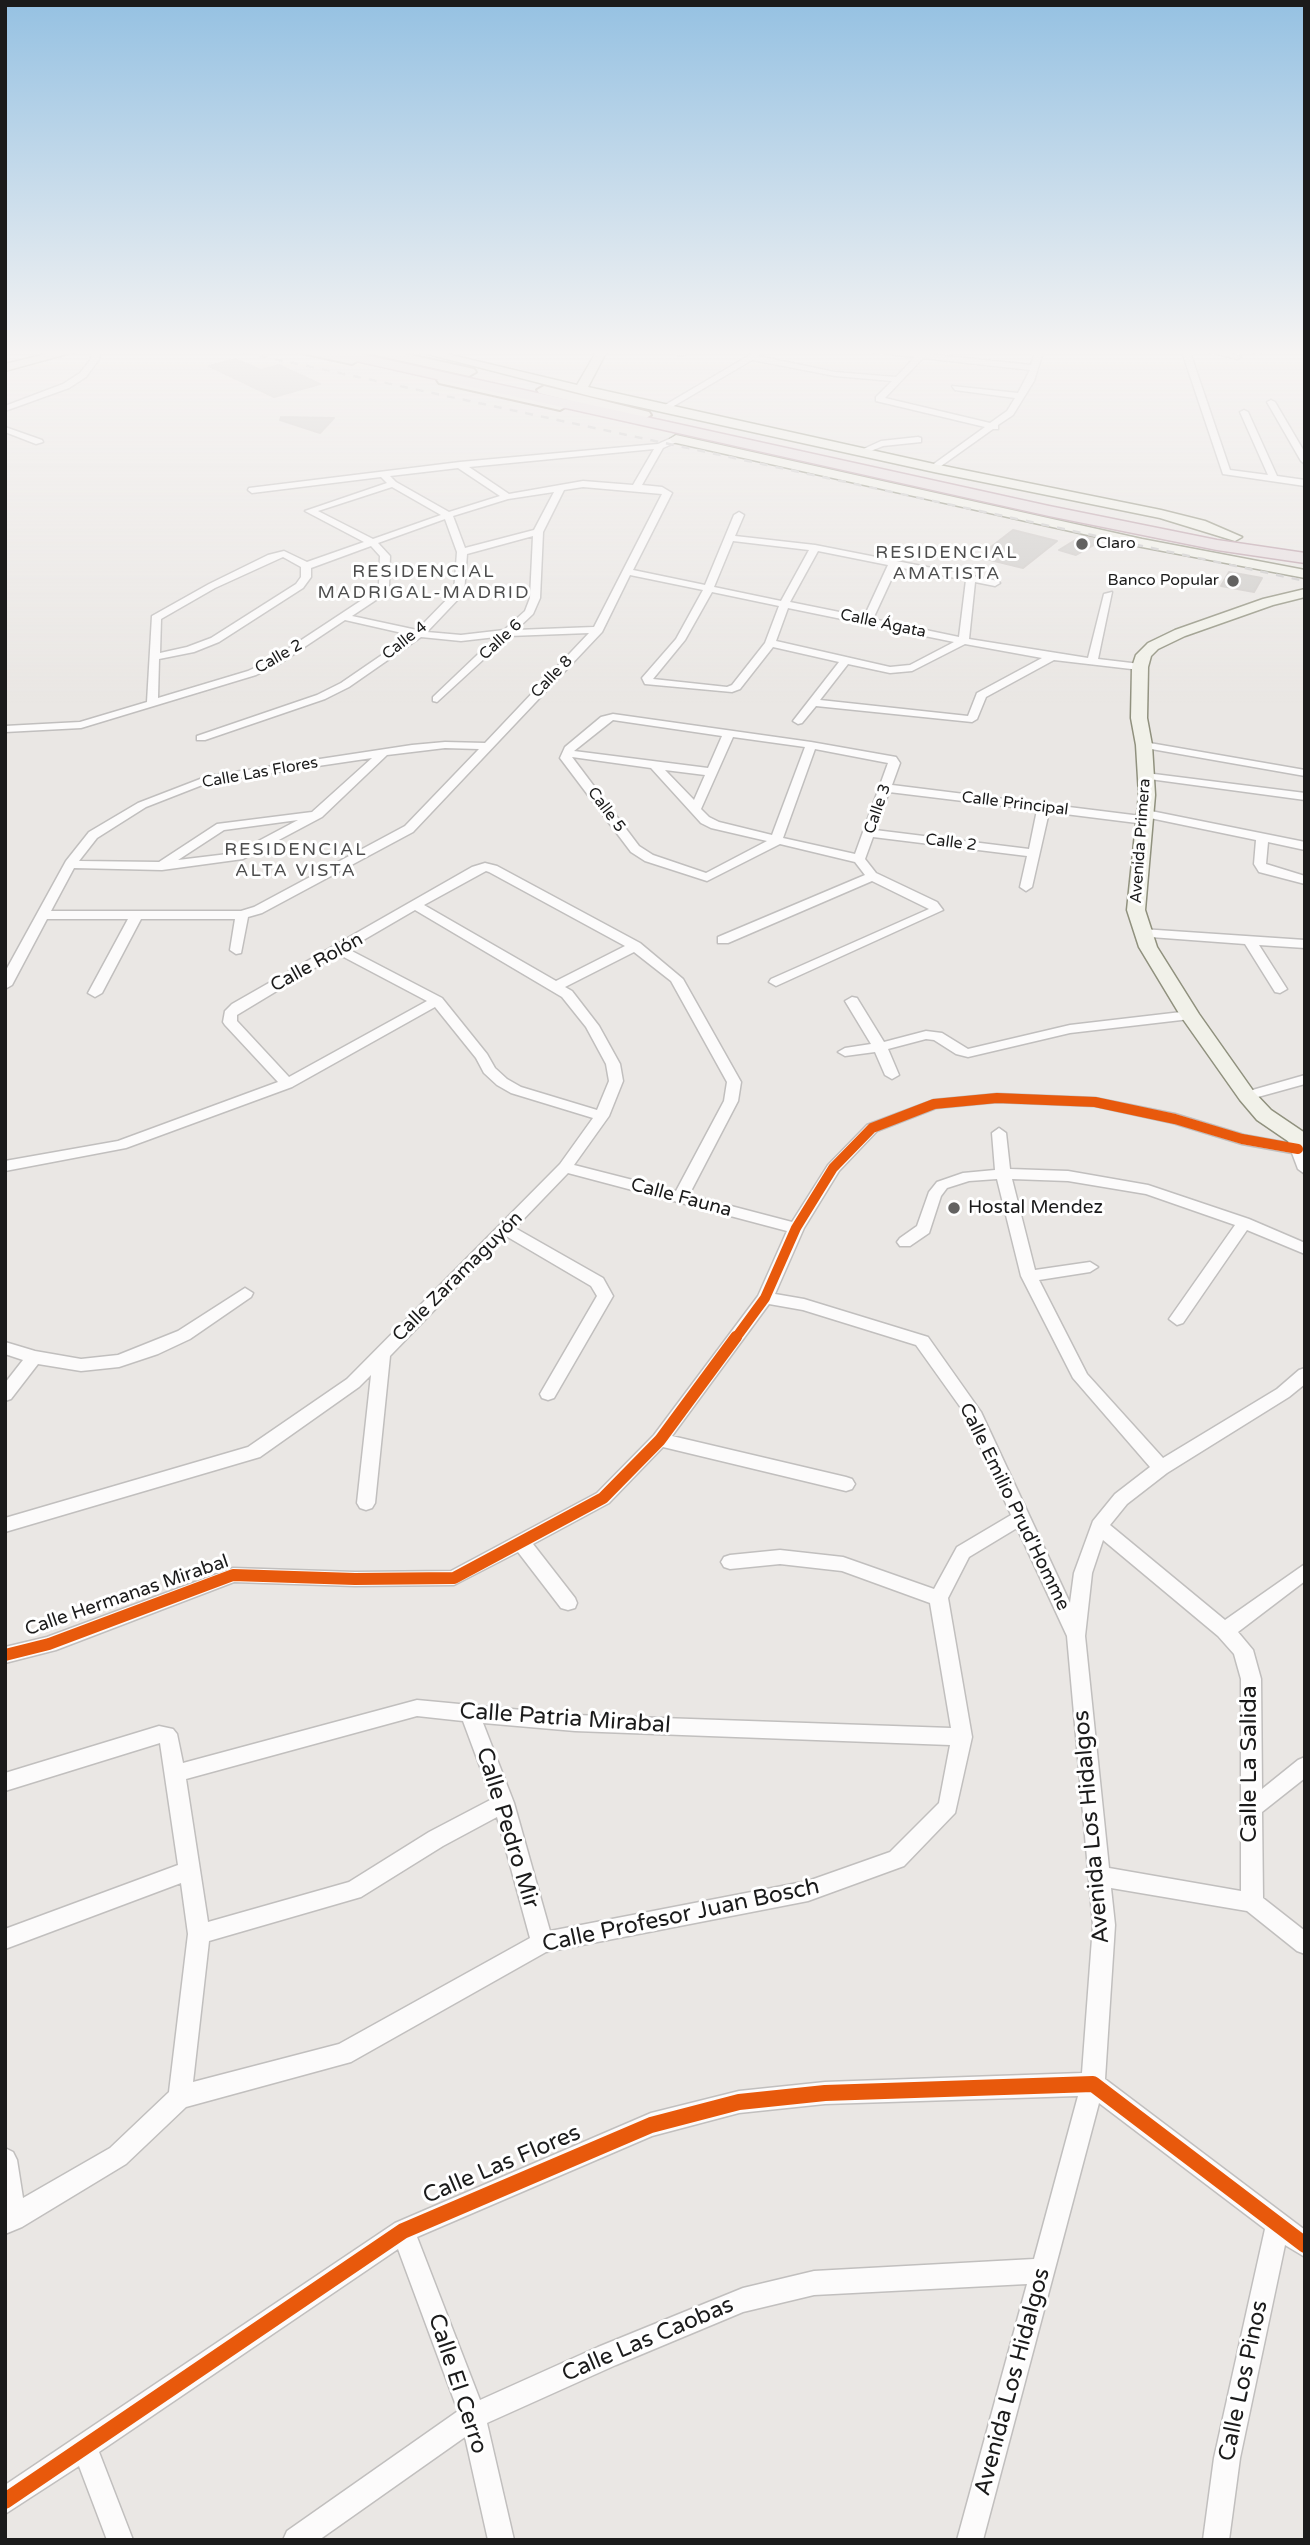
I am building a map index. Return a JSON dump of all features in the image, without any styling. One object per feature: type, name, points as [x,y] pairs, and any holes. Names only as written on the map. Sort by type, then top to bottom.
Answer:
[{"type":"highway","points":[[840,468],[1217,545],[1305,558]]},
{"type":"highway","points":[[887,468],[1033,499],[1305,549]]},
{"type":"main road","points":[[820,468],[1142,544],[1305,574]]},
{"type":"main road","points":[[934,468],[1161,514],[1235,537]]},
{"type":"main road","points":[[1217,545],[1305,564]]},
{"type":"main road","points":[[1140,667],[1148,650],[1166,639],[1268,602],[1305,593]]},
{"type":"main road","name":"Avenida Primera","points":[[1140,667],[1139,718],[1146,776],[1136,910],[1142,933],[1190,1016],[1247,1096],[1264,1115],[1299,1143]]},
{"type":"street","points":[[252,490],[439,468]]},
{"type":"street","points":[[464,468],[507,497]]},
{"type":"street","points":[[637,486],[647,468]]},
{"type":"street","points":[[1224,468],[1225,471],[1305,484]]},
{"type":"street","points":[[1269,468],[1274,479]]},
{"type":"street","points":[[384,475],[393,484],[448,515]]},
{"type":"street","points":[[372,542],[310,511],[393,484]]},
{"type":"street","name":"Calle 8","points":[[43,915],[242,915],[258,910],[409,829],[598,630],[667,493],[637,486],[583,484],[507,497],[448,515],[306,566]]},
{"type":"street","name":"Calle 6","points":[[437,699],[529,612],[535,598],[538,532],[561,487]]},
{"type":"street","name":"Calle 4","points":[[201,738],[321,697],[345,685],[419,634],[459,593],[462,552],[448,515]]},
{"type":"street","points":[[739,515],[709,588],[680,640],[647,680],[733,690],[770,643],[785,603],[815,548]]},
{"type":"street","points":[[462,552],[538,532]]},
{"type":"street","points":[[730,538],[815,548],[995,583]]},
{"type":"street","name":"Calle 2","points":[[5,729],[81,725],[265,668],[372,598],[384,585],[385,556],[372,542]]},
{"type":"street","points":[[152,703],[154,625],[156,618],[279,554],[306,566],[306,577],[300,586],[215,640],[190,650],[154,657]]},
{"type":"street","points":[[867,621],[894,562]]},
{"type":"street","name":"Calle Ágata","points":[[628,572],[964,641],[1052,657],[1140,667]]},
{"type":"street","points":[[770,643],[845,661],[903,671],[964,641],[971,578]]},
{"type":"street","points":[[1093,661],[1109,594]]},
{"type":"street","points":[[343,617],[419,634],[461,638],[509,633],[598,630]]},
{"type":"street","points":[[812,702],[972,719],[981,695],[1052,657]]},
{"type":"street","points":[[798,720],[845,661]]},
{"type":"street","points":[[566,753],[608,718],[811,745],[776,841]]},
{"type":"street","points":[[696,808],[729,733]]},
{"type":"street","name":"Calle Las Flores","points":[[5,985],[70,864],[93,835],[142,805],[208,779],[445,745],[486,746]]},
{"type":"street","name":"Calle 3","points":[[811,745],[891,759],[894,763],[859,859]]},
{"type":"street","points":[[1144,745],[1305,773]]},
{"type":"street","points":[[566,753],[710,772]]},
{"type":"street","name":"Calle 5","points":[[566,753],[566,758],[635,849],[649,858],[707,877],[776,841]]},
{"type":"street","points":[[70,864],[162,866],[239,856],[318,814],[382,754]]},
{"type":"street","points":[[655,765],[705,820],[776,841],[859,859],[873,876],[933,905],[937,910],[776,982]]},
{"type":"street","points":[[1146,776],[1305,797]]},
{"type":"street","name":"Calle Principal","points":[[884,788],[1145,817],[1305,846]]},
{"type":"street","points":[[1026,887],[1044,807]]},
{"type":"street","points":[[162,866],[221,827],[318,814]]},
{"type":"street","name":"Calle 2","points":[[869,833],[1033,853]]},
{"type":"street","points":[[1262,838],[1259,864],[1263,869],[1305,880]]},
{"type":"street","name":"Calle Rolón","points":[[288,1084],[230,1022],[230,1014],[237,1007],[485,867],[556,902],[635,946]]},
{"type":"street","points":[[723,940],[873,876]]},
{"type":"street","name":"Calle Zaramaguyón","points":[[5,1525],[254,1452],[353,1382],[438,1295],[507,1230],[565,1167],[602,1116],[615,1081],[612,1064],[592,1026],[567,994],[417,906]]},
{"type":"street","points":[[95,993],[137,914]]},
{"type":"street","points":[[236,950],[242,915]]},
{"type":"street","points":[[1142,933],[1305,944]]},
{"type":"street","points":[[1250,941],[1280,989]]},
{"type":"street","points":[[556,986],[635,946],[676,979],[734,1082],[731,1101],[680,1197]]},
{"type":"street","points":[[340,950],[437,1001],[482,1057],[489,1070],[502,1082],[516,1090],[602,1116]]},
{"type":"street","points":[[5,1166],[121,1145],[288,1084],[437,1001]]},
{"type":"street","points":[[852,1001],[880,1047],[892,1075]]},
{"type":"street","points":[[845,1052],[880,1047],[926,1035],[937,1036],[968,1053],[1070,1029],[1190,1016]]},
{"type":"street","points":[[1247,1096],[1305,1080]]},
{"type":"street","name":"Calle Hermanas Mirabal","points":[[5,1655],[49,1644],[233,1575],[355,1579],[454,1578],[603,1498],[660,1440],[765,1298],[796,1228],[833,1168],[872,1128],[934,1104],[997,1098],[1094,1102],[1175,1119],[1242,1139],[1299,1143]]},
{"type":"street","points":[[999,1133],[1003,1174],[1029,1276],[1081,1378],[1161,1468]]},
{"type":"street","points":[[1299,1143],[1305,1169]]},
{"type":"street","name":"Calle Fauna","points":[[565,1167],[796,1228]]},
{"type":"street","points":[[905,1242],[924,1229],[934,1195],[942,1185],[968,1176],[1003,1174],[1068,1176],[1148,1190],[1244,1223],[1305,1249]]},
{"type":"street","points":[[1177,1319],[1244,1223]]},
{"type":"street","points":[[507,1230],[597,1282],[605,1296],[548,1394]]},
{"type":"street","points":[[1029,1276],[1090,1267]]},
{"type":"street","points":[[5,1348],[34,1357],[80,1365],[118,1361],[152,1350],[184,1335],[245,1293]]},
{"type":"street","name":"Calle Emilio Prud'Homme","points":[[765,1298],[804,1305],[922,1341],[973,1412],[1076,1636]]},
{"type":"street","points":[[366,1503],[382,1352]]},
{"type":"street","points":[[5,1395],[34,1357]]},
{"type":"street","name":"Avenida Los Hidalgos","points":[[970,2540],[1093,2084],[1104,1925],[1076,1636],[1083,1573],[1099,1526],[1121,1499],[1161,1468],[1283,1393],[1305,1374]]},
{"type":"street","points":[[660,1440],[846,1484]]},
{"type":"street","points":[[730,1562],[780,1558],[843,1564],[939,1598],[963,1552],[1020,1518]]},
{"type":"street","name":"Calle La Salida","points":[[1099,1526],[1225,1631],[1243,1650],[1251,1679],[1252,1902]]},
{"type":"street","points":[[521,1542],[568,1603]]},
{"type":"street","points":[[1225,1631],[1305,1571]]},
{"type":"street","name":"Calle Profesor Juan Bosch","points":[[10,2221],[118,2156],[180,2098],[343,2054],[542,1943],[808,1891],[897,1858],[948,1807],[962,1737],[939,1598]]},
{"type":"street","name":"Calle Patria Mirabal","points":[[177,1773],[417,1708],[575,1723],[962,1737]]},
{"type":"street","name":"Calle Pedro Mir","points":[[470,1714],[504,1804],[542,1943]]},
{"type":"street","points":[[5,1782],[159,1734],[166,1735],[170,1740],[199,1934],[180,2098]]},
{"type":"street","points":[[1251,1809],[1305,1766]]},
{"type":"street","points":[[199,1934],[354,1890],[436,1839],[504,1804]]},
{"type":"street","points":[[5,1938],[190,1870]]},
{"type":"street","points":[[1098,1876],[1252,1902],[1305,1944]]},
{"type":"street","points":[[1093,2084],[1305,2245]]},
{"type":"street","name":"Calle Las Flores","points":[[5,2501],[402,2231],[651,2125],[739,2102],[825,2092],[1093,2084]]},
{"type":"street","points":[[5,2160],[10,2221]]},
{"type":"street","name":"Calle Los Pinos","points":[[1219,2538],[1227,2458],[1278,2224]]},
{"type":"street","name":"Calle El Cerro","points":[[402,2231],[473,2416],[501,2540]]},
{"type":"street","name":"Calle Las Caobas","points":[[296,2540],[473,2416],[607,2356],[743,2300],[814,2283],[1043,2272]]},
{"type":"street","points":[[85,2449],[120,2540]]},
{"type":"building","points":[[1013,530],[1057,541],[1023,568],[978,557]]},
{"type":"building","name":"Claro","points":[[1082,536],[1101,541],[1076,555],[1059,550]]},
{"type":"building","name":"Banco Popular","points":[[1229,572],[1262,578],[1254,592],[1221,586]]},
{"type":"railway","points":[[779,468],[1305,581]]},
{"type":"cycle path","points":[[5,1655],[49,1644],[233,1575],[355,1579],[454,1578],[603,1498],[660,1440],[765,1298],[796,1228],[833,1168],[872,1128],[934,1104],[997,1098],[1095,1102],[1175,1119],[1242,1139],[1298,1149]]},
{"type":"cycle path","points":[[5,2501],[403,2231],[651,2125],[739,2102],[825,2093],[1093,2084],[1305,2245]]},
{"type":"place","name":"Claro","points":[[1082,544]]},
{"type":"place","name":"Banco Popular","points":[[1233,581]]},
{"type":"place","name":"Hostal Mendez","points":[[954,1208]]},
{"type":"district","name":"RESIDENCIAL AMATISTA","points":[[947,563]]},
{"type":"district","name":"RESIDENCIAL MADRIGAL-MADRID","points":[[424,582]]},
{"type":"district","name":"RESIDENCIAL ALTA VISTA","points":[[296,860]]}]
